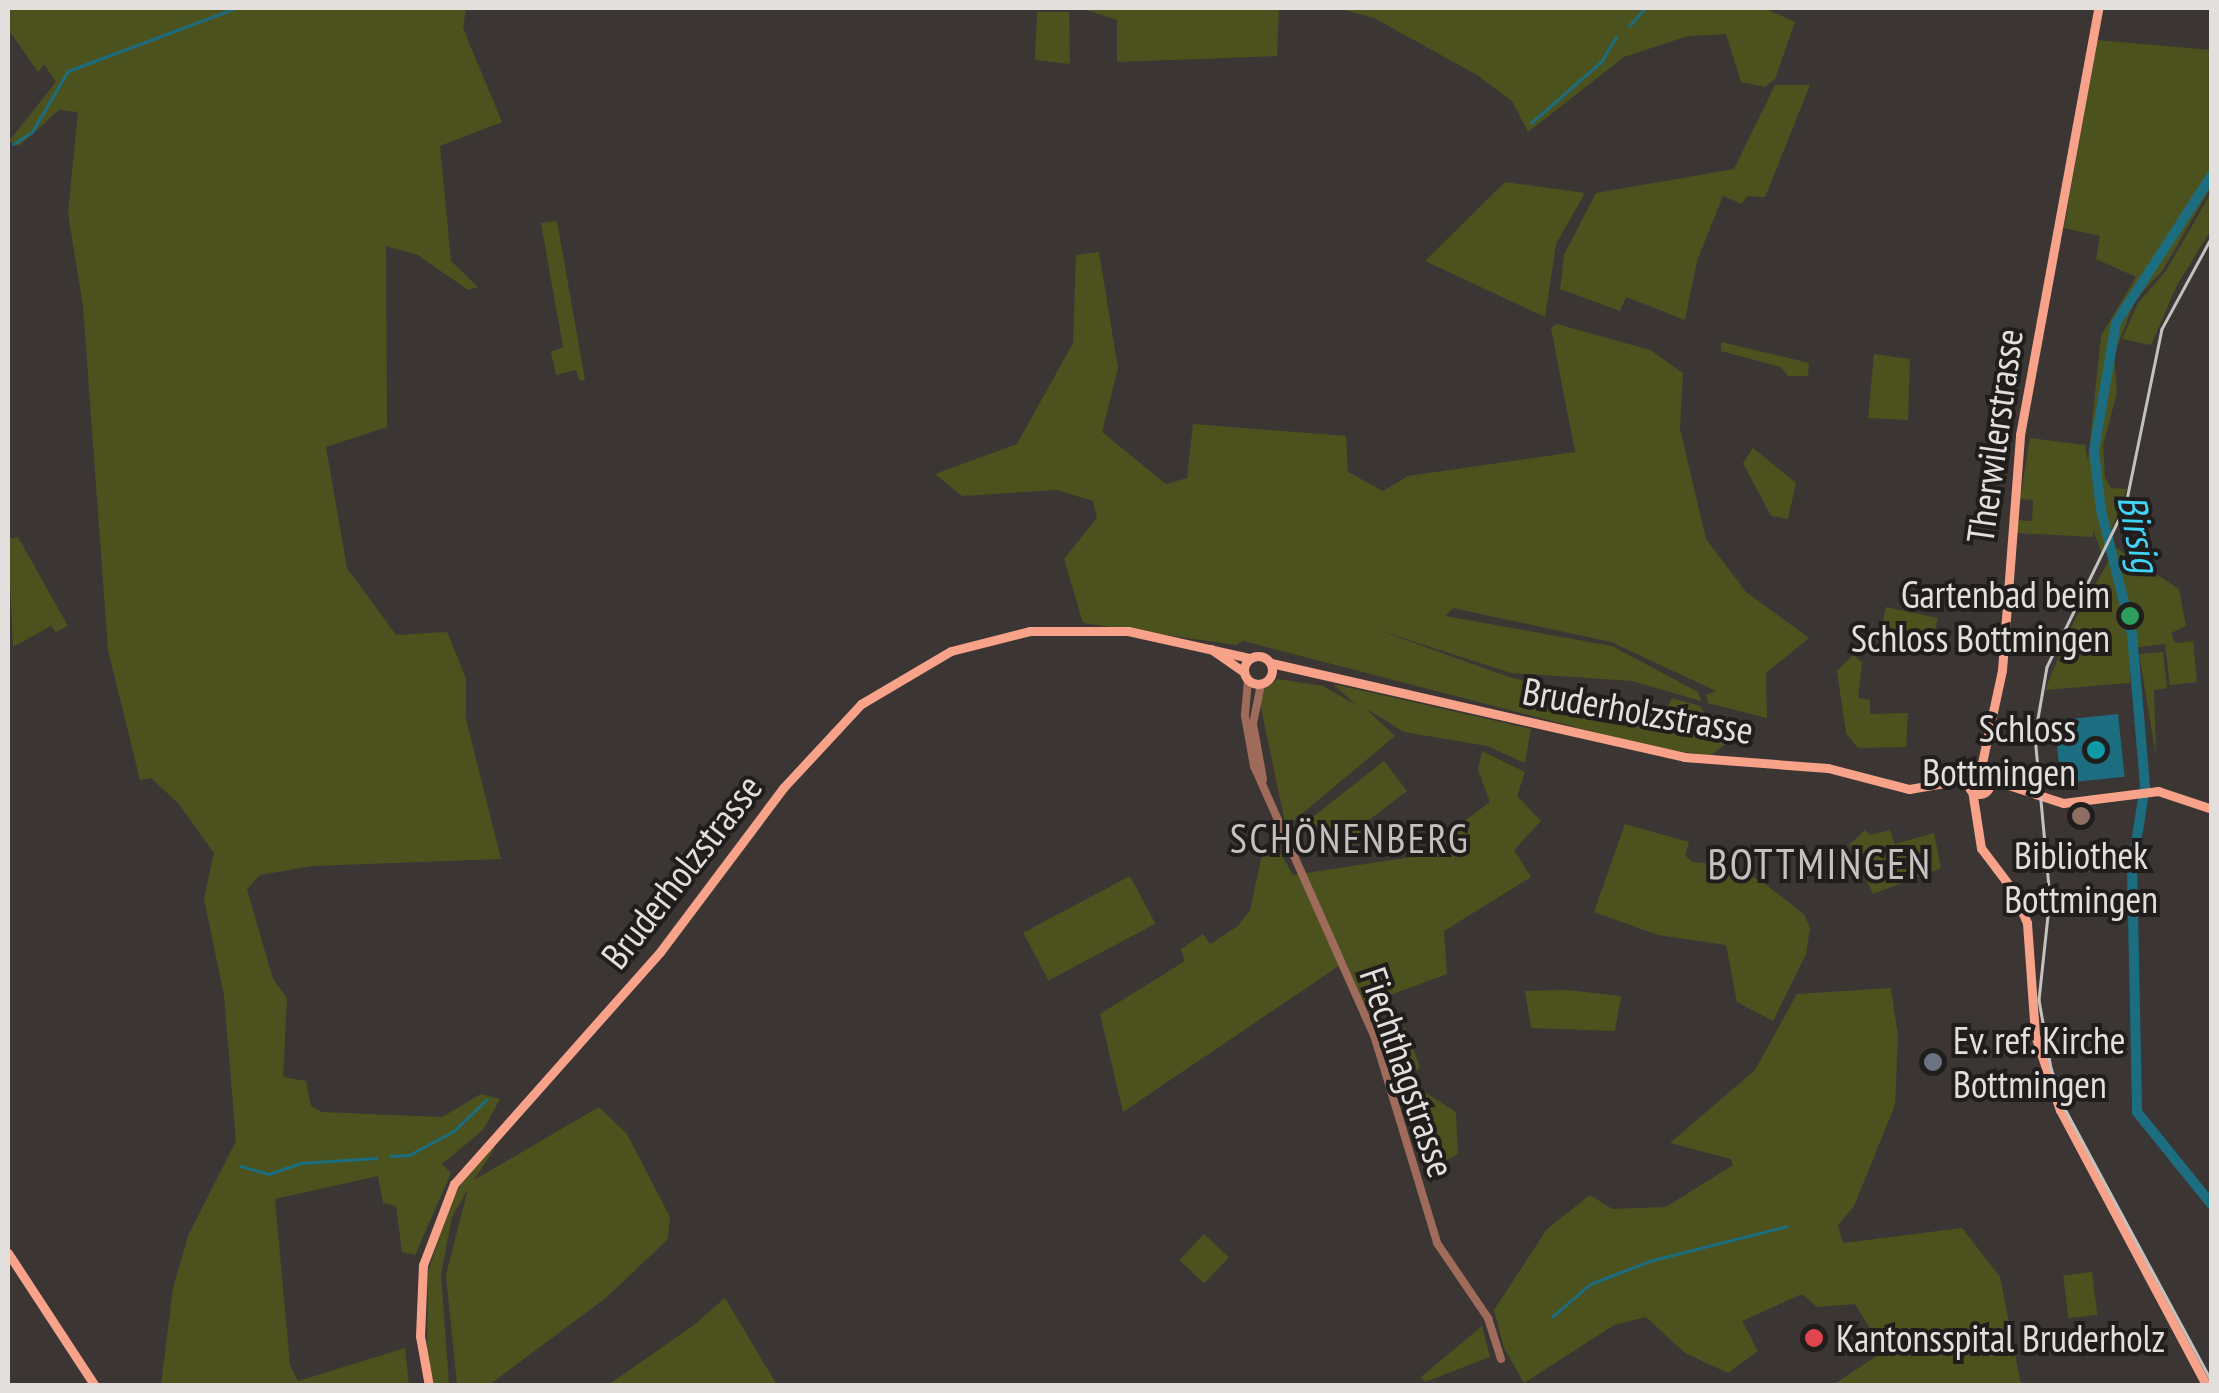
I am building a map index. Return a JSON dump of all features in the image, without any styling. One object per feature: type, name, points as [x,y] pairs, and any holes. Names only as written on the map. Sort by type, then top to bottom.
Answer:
[{"type":"main road","name":"Therwilerstrasse","points":[[2098,8],[2010,504],[2002,670],[1974,823],[1980,848],[2012,889],[2027,923],[2035,1035],[2056,1098],[2207,1386]]},
{"type":"main road","name":"Bruderholzstrasse","points":[[428,1386],[420,1324],[423,1265],[454,1184],[660,952],[836,728],[921,664],[1006,635],[1092,628],[1194,642],[1684,757],[1828,768],[1905,789],[1979,783],[2063,804],[2146,792],[2186,796],[2212,808]]},
{"type":"main road","name":"Bruderholzstrasse","points":[[1194,642],[1261,684],[1272,676],[1312,670]]},
{"type":"main road","points":[[1246,676],[1250,658]]},
{"type":"main road","points":[[1271,663],[1272,676]]},
{"type":"main road","points":[[8,1252],[94,1386]]},
{"type":"street","name":"Fiechthagstrasse","points":[[1246,676],[1248,741],[1269,798],[1390,1081],[1430,1224],[1490,1322],[1500,1359]]},
{"type":"street","name":"Fiechthagstrasse","points":[[1261,684],[1254,724],[1269,798]]},
{"type":"green space","points":[[8,8],[466,8],[463,28],[502,122],[440,146],[451,261],[478,287],[468,290],[418,255],[386,246],[387,427],[326,447],[347,568],[396,635],[447,632],[466,678],[466,719],[501,859],[313,866],[260,875],[247,889],[273,979],[287,998],[283,1077],[306,1081],[311,1106],[322,1112],[442,1117],[481,1094],[500,1099],[483,1130],[442,1164],[451,1173],[415,1255],[402,1252],[396,1206],[383,1203],[378,1176],[275,1199],[290,1365],[298,1381],[405,1348],[409,1385],[161,1385],[173,1288],[188,1236],[236,1141],[224,995],[204,899],[214,853],[178,803],[151,778],[140,780],[108,650],[83,306],[68,213],[78,112],[59,110],[19,146],[9,141],[56,82],[44,64],[38,72],[8,29]]},
{"type":"green space","points":[[1080,8],[1279,8],[1277,56],[1117,62],[1117,20]]},
{"type":"green space","points":[[1337,8],[1764,8],[1795,22],[1775,79],[1765,87],[1741,82],[1726,34],[1688,36],[1624,57],[1528,132],[1512,101],[1477,75],[1374,18]]},
{"type":"green space","points":[[1037,12],[1069,12],[1070,64],[1035,60]]},
{"type":"green space","points":[[2097,40],[2211,50],[2211,187],[2163,270],[2135,300],[2114,355],[2117,393],[2103,445],[2105,478],[2111,488],[2127,489],[2102,554],[2093,529],[2093,537],[2015,533],[2015,520],[2032,521],[2033,500],[2020,499],[2030,438],[2085,445],[2088,461],[2101,336],[2136,277],[2096,259],[2100,236],[2064,228]]},
{"type":"green space","points":[[1775,85],[1810,85],[1765,197],[1747,196],[1742,204],[1723,196],[1697,261],[1685,320],[1626,297],[1620,311],[1560,289],[1564,255],[1596,193],[1734,169]]},
{"type":"green space","points":[[1505,182],[1585,193],[1556,244],[1545,317],[1425,261]]},
{"type":"green space","points":[[2211,193],[2211,230],[2177,285],[2151,345],[2122,339],[2138,303],[2166,271]]},
{"type":"green space","points":[[557,221],[585,380],[580,381],[576,370],[556,375],[551,352],[563,347],[541,223]]},
{"type":"green space","points":[[1099,252],[1118,368],[1102,432],[1166,484],[1187,478],[1193,424],[1346,436],[1348,472],[1383,491],[1408,476],[1575,452],[1551,328],[1557,324],[1650,350],[1683,373],[1680,429],[1706,539],[1746,592],[1809,638],[1766,673],[1767,718],[1708,703],[1706,695],[1716,691],[1611,642],[1453,608],[1445,616],[1612,646],[1698,692],[1701,701],[1632,681],[1511,673],[1375,629],[1509,677],[1631,710],[1667,708],[1672,698],[1700,706],[1725,744],[1710,756],[1648,746],[1243,641],[1236,645],[1083,623],[1064,559],[1097,518],[1093,501],[1057,490],[962,496],[935,474],[1017,444],[1073,343],[1076,255]]},
{"type":"green space","points":[[1721,342],[1809,363],[1808,376],[1788,376],[1781,367],[1721,351]]},
{"type":"green space","points":[[1874,354],[1910,359],[1908,420],[1868,418]]},
{"type":"green space","points":[[1753,448],[1796,483],[1788,519],[1771,516],[1743,463]]},
{"type":"green space","points":[[18,537],[68,626],[56,632],[51,626],[13,647],[8,539]]},
{"type":"green space","name":"Gartenbad beim Schloss Bottmingen","points":[[2116,548],[2179,589],[2186,626],[2171,633],[2175,643],[2193,641],[2197,682],[2170,685],[2165,644],[2131,648],[2130,683],[2045,690],[2071,627]]},
{"type":"green space","points":[[1886,607],[1938,618],[1931,652],[1879,641]]},
{"type":"green space","points":[[2163,652],[2167,688],[2154,690],[2156,755],[2139,654]]},
{"type":"green space","points":[[1853,655],[1862,662],[1858,698],[1870,700],[1870,714],[1908,713],[1906,747],[1858,748],[1846,733],[1837,671]]},
{"type":"green space","points":[[1278,679],[1323,686],[1356,705],[1333,684],[1531,729],[1525,763],[1487,746],[1404,732],[1365,708],[1395,736],[1286,827],[1258,694]]},
{"type":"green space","points":[[1482,751],[1525,772],[1517,796],[1541,821],[1514,850],[1531,877],[1444,931],[1447,974],[1363,1005],[1346,961],[1123,1112],[1100,1014],[1185,961],[1181,949],[1203,934],[1210,944],[1238,926],[1250,910],[1262,855],[1277,847],[1293,875],[1418,856],[1490,802],[1478,770]]},
{"type":"green space","points":[[1384,761],[1407,791],[1369,820],[1372,833],[1364,843],[1324,851],[1305,823]]},
{"type":"green space","points":[[1625,824],[1689,842],[1685,855],[1692,862],[1727,865],[1761,881],[1804,914],[1810,928],[1806,954],[1773,1021],[1737,1002],[1726,945],[1658,935],[1594,912]]},
{"type":"green space","points":[[1865,830],[1870,835],[1890,830],[1895,844],[1934,833],[1941,868],[1873,894],[1849,845]]},
{"type":"green space","points":[[1130,876],[1155,924],[1049,980],[1023,933]]},
{"type":"green space","points":[[1891,988],[1898,1037],[1895,1105],[1854,1206],[1838,1225],[1843,1243],[1962,1228],[2000,1277],[2021,1385],[1833,1385],[1884,1351],[1855,1304],[1817,1307],[1802,1294],[1742,1321],[1758,1351],[1728,1373],[1685,1353],[1646,1317],[1614,1325],[1524,1383],[1504,1348],[1494,1310],[1547,1229],[1590,1195],[1612,1209],[1666,1207],[1733,1165],[1731,1159],[1670,1143],[1755,1070],[1797,994]]},
{"type":"green space","points":[[1566,990],[1621,996],[1615,1031],[1531,1028],[1525,991]]},
{"type":"green space","points":[[1406,1028],[1420,1068],[1399,1084],[1383,1039]]},
{"type":"green space","points":[[1418,1088],[1456,1112],[1458,1154],[1445,1161],[1432,1125],[1412,1129],[1402,1095]]},
{"type":"green space","points":[[599,1107],[627,1134],[670,1217],[668,1239],[607,1297],[489,1385],[457,1385],[446,1275],[468,1189],[452,1217],[441,1274],[449,1385],[434,1386],[427,1353],[428,1272],[451,1199],[490,1143],[495,1148],[474,1180]]},
{"type":"green space","points":[[1204,1234],[1229,1257],[1204,1284],[1179,1260]]},
{"type":"green space","points":[[2092,1272],[2097,1315],[2068,1318],[2063,1276]]},
{"type":"green space","points":[[725,1298],[777,1385],[608,1385],[694,1325]]},
{"type":"green space","points":[[1482,1326],[1490,1357],[1425,1382],[1421,1377]]},
{"type":"water","points":[[2118,714],[2125,777],[2061,783],[2054,721]]},
{"type":"waterway","points":[[13,144],[32,132],[68,71],[236,8]]},
{"type":"waterway","points":[[1629,26],[1645,8]]},
{"type":"waterway","points":[[1531,123],[1601,62],[1616,37]]},
{"type":"waterway","name":"Birsig","points":[[2212,175],[2116,323],[2094,451],[2101,510],[2132,634],[2145,787],[2132,867],[2137,1112],[2212,1205]]},
{"type":"waterway","points":[[390,1156],[409,1155],[454,1131],[486,1100]]},
{"type":"waterway","points":[[241,1166],[269,1174],[301,1163],[376,1158]]},
{"type":"waterway","points":[[1552,1317],[1590,1284],[1653,1260],[1787,1226]]},
{"type":"tram line","points":[[2212,237],[2162,329],[2126,505],[2047,667],[2035,736],[2050,897],[2039,1000],[2051,1068],[2064,1107],[2212,1382]]},
{"type":"place","name":"Gartenbad beim Schloss Bottmingen","points":[[2130,616]]},
{"type":"place","name":"Schloss Bottmingen","points":[[2096,750]]},
{"type":"place","name":"Bibliothek Bottmingen","points":[[2081,816]]},
{"type":"place","name":"Ev. ref. Kirche Bottmingen","points":[[1933,1062]]},
{"type":"place","name":"Kantonsspital Bruderholz","points":[[1814,1338]]},
{"type":"district","name":"SCHÖNENBERG","points":[[1350,838]]},
{"type":"district","name":"BOTTMINGEN","points":[[1820,864]]}]
